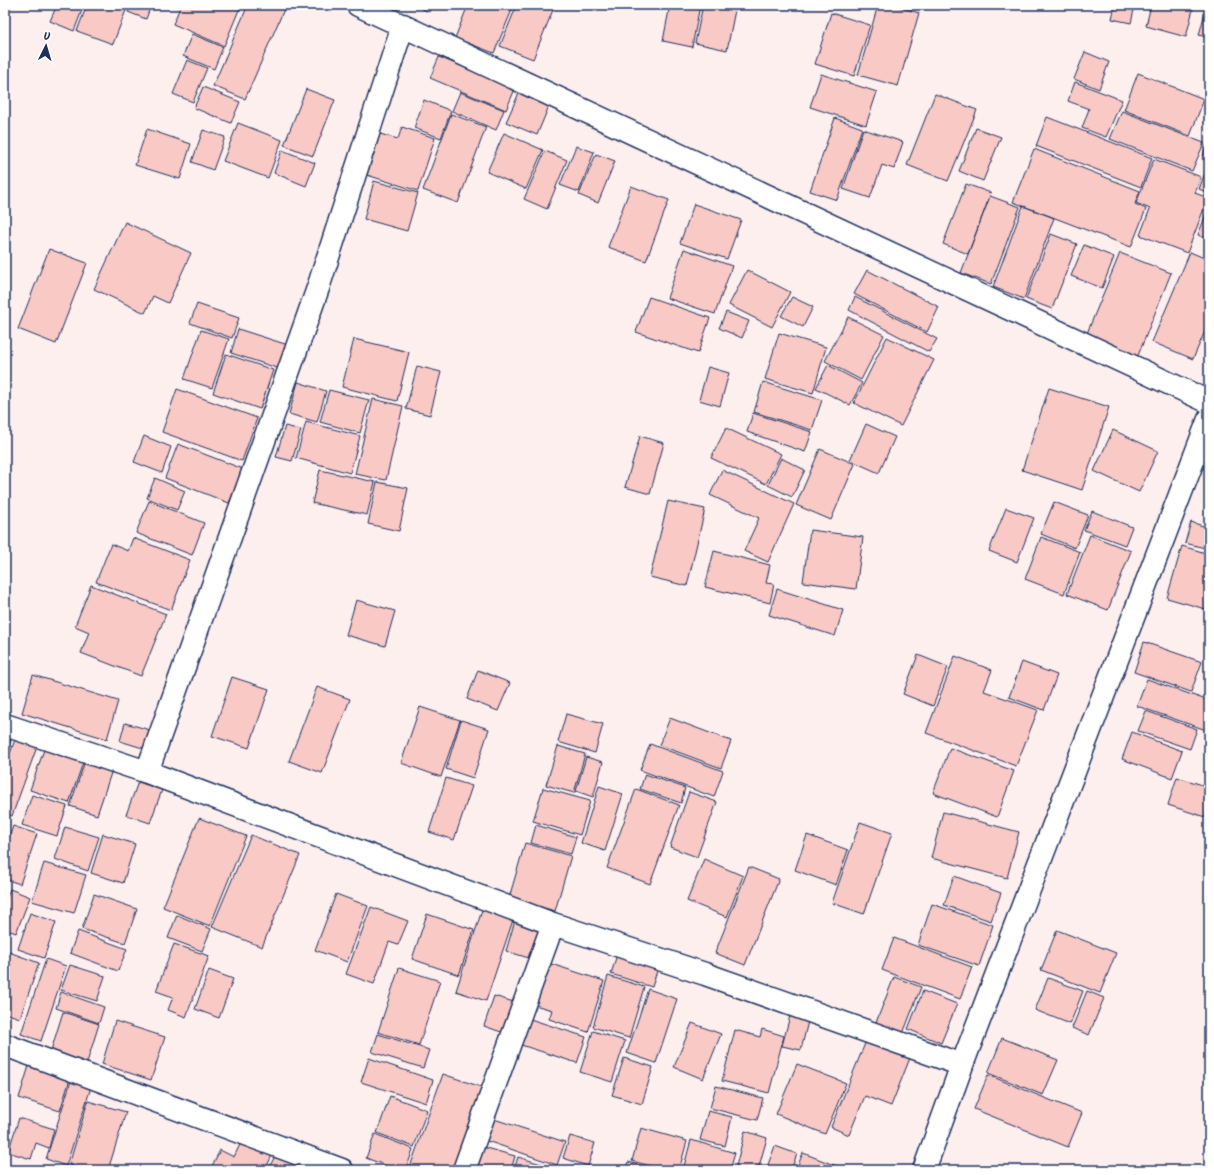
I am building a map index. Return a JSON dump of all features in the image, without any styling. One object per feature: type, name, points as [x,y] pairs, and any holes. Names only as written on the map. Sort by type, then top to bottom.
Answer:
[{"type":"street","points":[[358,5],[1209,402]]},
{"type":"street","points":[[147,772],[318,288],[403,25]]},
{"type":"street","points":[[924,1170],[962,1065],[1209,419]]},
{"type":"street","points":[[5,725],[147,772],[553,924],[705,974],[962,1065]]},
{"type":"street","points":[[464,1170],[553,924]]},
{"type":"street","points":[[5,1045],[342,1170]]},
{"type":"building","points":[[57,5],[84,5],[74,31],[50,21]]},
{"type":"building","points":[[87,5],[128,5],[113,44],[77,31]]},
{"type":"building","points":[[131,5],[151,5],[146,19],[128,12]]},
{"type":"building","points":[[181,5],[241,5],[224,46],[173,24]]},
{"type":"building","points":[[248,5],[279,5],[285,7],[245,99],[213,86]]},
{"type":"building","points":[[414,5],[432,5],[429,12]]},
{"type":"building","points":[[468,5],[514,5],[494,53],[455,38]]},
{"type":"building","points":[[517,5],[555,5],[533,59],[500,46]]},
{"type":"building","points":[[670,5],[700,5],[692,47],[663,41]]},
{"type":"building","points":[[703,5],[736,5],[727,50],[695,43]]},
{"type":"building","points":[[878,5],[893,5],[919,13],[898,86],[858,75]]},
{"type":"building","points":[[1115,5],[1135,5],[1131,23],[1112,19]]},
{"type":"building","points":[[1151,5],[1194,5],[1186,37],[1146,26]]},
{"type":"building","points":[[1207,5],[1209,5],[1209,38],[1199,35]]},
{"type":"building","points":[[831,13],[870,25],[854,76],[815,64]]},
{"type":"building","points":[[192,34],[223,47],[214,69],[183,56]]},
{"type":"building","points":[[1085,52],[1109,62],[1099,89],[1074,79]]},
{"type":"building","points":[[439,57],[515,89],[506,110],[430,78]]},
{"type":"building","points":[[187,60],[207,68],[193,102],[173,94]]},
{"type":"building","points":[[1138,73],[1204,99],[1190,136],[1124,110]]},
{"type":"building","points":[[821,74],[877,92],[866,125],[810,107]]},
{"type":"building","points":[[1075,82],[1122,100],[1106,137],[1082,128],[1089,109],[1068,101]]},
{"type":"building","points":[[203,87],[240,102],[231,123],[194,108]]},
{"type":"building","points":[[306,89],[335,100],[313,156],[284,145]]},
{"type":"building","points":[[460,92],[504,110],[496,130],[452,111]]},
{"type":"building","points":[[519,93],[549,106],[537,135],[506,122]]},
{"type":"building","points":[[935,94],[977,110],[948,181],[907,165]]},
{"type":"building","points":[[424,100],[451,111],[441,138],[414,128]]},
{"type":"building","points":[[1122,111],[1204,143],[1192,171],[1110,139]]},
{"type":"building","points":[[451,114],[486,127],[458,203],[423,190]]},
{"type":"building","points":[[1047,117],[1152,158],[1141,187],[1036,146]]},
{"type":"building","points":[[835,118],[862,128],[837,200],[810,191]]},
{"type":"building","points":[[238,123],[282,140],[268,178],[223,161]]},
{"type":"building","points":[[402,127],[435,138],[418,191],[367,175],[380,134],[398,139]]},
{"type":"building","points":[[976,128],[1001,137],[983,181],[959,171]]},
{"type":"building","points":[[147,129],[191,144],[180,179],[135,165]]},
{"type":"building","points":[[863,129],[903,142],[894,169],[882,165],[870,198],[843,189]]},
{"type":"building","points":[[203,130],[225,137],[213,170],[192,162]]},
{"type":"building","points":[[504,133],[543,150],[526,189],[487,172]]},
{"type":"building","points":[[1209,139],[1209,161],[1202,159]]},
{"type":"building","points":[[576,146],[594,152],[579,192],[560,185]]},
{"type":"building","points":[[1034,149],[1140,191],[1135,204],[1146,209],[1131,247],[1013,202]]},
{"type":"building","points":[[282,150],[315,163],[306,186],[274,173]]},
{"type":"building","points":[[545,151],[567,160],[547,209],[524,199]]},
{"type":"building","points":[[596,154],[615,161],[598,203],[579,195]]},
{"type":"building","points":[[1154,159],[1201,177],[1195,193],[1208,198],[1187,253],[1140,235],[1150,209],[1136,203]]},
{"type":"building","points":[[1208,165],[1209,166],[1209,193],[1199,189]]},
{"type":"building","points":[[374,181],[418,193],[407,231],[364,219]]},
{"type":"building","points":[[966,184],[991,193],[968,254],[943,244]]},
{"type":"building","points":[[631,186],[669,200],[646,261],[608,247]]},
{"type":"building","points":[[990,196],[1020,207],[991,284],[961,273]]},
{"type":"building","points":[[694,204],[741,220],[727,259],[680,243]]},
{"type":"building","points":[[1023,206],[1054,218],[1024,299],[993,287]]},
{"type":"building","points":[[1209,207],[1209,240],[1198,235]]},
{"type":"building","points":[[125,222],[191,253],[168,303],[153,296],[145,313],[94,289]]},
{"type":"building","points":[[1051,234],[1077,244],[1052,309],[1026,299]]},
{"type":"building","points":[[1084,245],[1114,257],[1102,288],[1071,276]]},
{"type":"building","points":[[49,249],[87,263],[56,344],[18,329]]},
{"type":"building","points":[[684,249],[732,266],[715,314],[667,298]]},
{"type":"building","points":[[1190,252],[1209,260],[1209,322],[1193,359],[1152,342]]},
{"type":"building","points":[[1120,253],[1171,273],[1137,358],[1085,338]]},
{"type":"building","points":[[747,270],[790,292],[772,327],[729,305]]},
{"type":"building","points":[[867,270],[939,307],[927,332],[854,294]]},
{"type":"building","points":[[649,297],[710,318],[698,353],[636,332]]},
{"type":"building","points":[[792,297],[813,307],[803,327],[781,316]]},
{"type":"building","points":[[855,297],[937,339],[929,352],[849,310]]},
{"type":"building","points":[[197,304],[239,318],[232,338],[190,323]]},
{"type":"building","points":[[726,312],[749,321],[742,338],[719,328]]},
{"type":"building","points":[[848,317],[884,335],[861,380],[825,361]]},
{"type":"building","points":[[238,329],[288,345],[280,369],[231,353]]},
{"type":"building","points":[[201,330],[229,339],[212,388],[184,379]]},
{"type":"building","points":[[779,333],[826,347],[813,393],[765,379]]},
{"type":"building","points":[[887,337],[934,360],[901,426],[854,403]]},
{"type":"building","points":[[354,339],[409,352],[397,401],[342,387]]},
{"type":"building","points":[[226,354],[273,370],[260,409],[213,393]]},
{"type":"building","points":[[828,365],[862,383],[850,405],[816,388]]},
{"type":"building","points":[[417,366],[441,372],[430,415],[406,409]]},
{"type":"building","points":[[708,367],[729,373],[720,406],[699,400]]},
{"type":"building","points":[[298,382],[326,391],[317,422],[289,414]]},
{"type":"building","points":[[763,382],[822,400],[812,430],[754,412]]},
{"type":"building","points":[[1049,388],[1109,407],[1082,490],[1022,470]]},
{"type":"building","points":[[177,389],[257,418],[242,461],[162,432]]},
{"type":"building","points":[[329,390],[369,400],[360,433],[320,422]]},
{"type":"building","points":[[373,399],[403,406],[386,480],[355,474]]},
{"type":"building","points":[[753,413],[812,432],[805,452],[747,432]]},
{"type":"building","points":[[306,422],[360,436],[350,473],[296,458]]},
{"type":"building","points":[[866,424],[895,437],[879,473],[850,460]]},
{"type":"building","points":[[285,426],[301,430],[292,461],[276,457]]},
{"type":"building","points":[[726,428],[781,454],[766,484],[711,458]]},
{"type":"building","points":[[1113,430],[1158,451],[1139,492],[1094,471]]},
{"type":"building","points":[[144,436],[171,447],[162,473],[134,462]]},
{"type":"building","points":[[640,436],[664,443],[650,494],[625,487]]},
{"type":"building","points":[[178,444],[243,469],[229,503],[165,478]]},
{"type":"building","points":[[820,449],[855,464],[831,520],[796,505]]},
{"type":"building","points":[[781,458],[805,470],[792,497],[768,485]]},
{"type":"building","points":[[320,470],[375,482],[367,515],[312,503]]},
{"type":"building","points":[[722,470],[794,504],[768,562],[744,551],[759,518],[710,495]]},
{"type":"building","points":[[155,478],[185,491],[177,510],[147,498]]},
{"type":"building","points":[[377,482],[408,488],[399,531],[368,524]]},
{"type":"building","points":[[149,501],[204,523],[192,555],[136,533]]},
{"type":"building","points":[[668,501],[705,509],[687,586],[650,577]]},
{"type":"building","points":[[1054,502],[1088,515],[1075,548],[1041,534]]},
{"type":"building","points":[[1006,508],[1034,518],[1017,562],[989,551]]},
{"type":"building","points":[[1092,511],[1132,527],[1125,545],[1084,530]]},
{"type":"building","points":[[1191,522],[1209,528],[1209,549],[1185,543]]},
{"type":"building","points":[[810,530],[863,537],[856,589],[803,582]]},
{"type":"building","points":[[1090,535],[1131,551],[1108,610],[1067,594]]},
{"type":"building","points":[[1041,537],[1080,552],[1064,594],[1025,579]]},
{"type":"building","points":[[133,538],[190,560],[171,610],[96,582],[111,544],[128,551]]},
{"type":"building","points":[[1182,546],[1209,554],[1209,610],[1167,598]]},
{"type":"building","points":[[714,551],[770,565],[766,583],[774,584],[770,603],[705,587]]},
{"type":"building","points":[[91,585],[166,614],[141,676],[81,653],[89,632],[75,626]]},
{"type":"building","points":[[777,589],[843,610],[835,636],[769,615]]},
{"type":"building","points":[[356,600],[395,611],[385,646],[346,635]]},
{"type":"building","points":[[1144,642],[1202,662],[1191,692],[1134,672]]},
{"type":"building","points":[[918,655],[948,667],[933,706],[903,694]]},
{"type":"building","points":[[955,656],[992,670],[984,691],[1038,710],[1016,766],[926,733]]},
{"type":"building","points":[[1022,662],[1057,675],[1044,710],[1009,697]]},
{"type":"building","points":[[478,670],[510,683],[498,711],[467,699]]},
{"type":"building","points":[[33,675],[118,701],[107,739],[22,713]]},
{"type":"building","points":[[232,677],[269,689],[249,748],[212,736]]},
{"type":"building","points":[[1147,679],[1209,701],[1209,731],[1137,706]]},
{"type":"building","points":[[317,687],[350,699],[322,773],[289,761]]},
{"type":"building","points":[[420,707],[460,720],[441,777],[401,763]]},
{"type":"building","points":[[1146,711],[1197,729],[1190,749],[1138,731]]},
{"type":"building","points":[[566,714],[603,724],[595,753],[558,742]]},
{"type":"building","points":[[670,718],[731,741],[721,768],[659,745]]},
{"type":"building","points":[[461,720],[489,729],[473,778],[446,769]]},
{"type":"building","points":[[125,723],[154,731],[149,750],[120,741]]},
{"type":"building","points":[[5,729],[14,732],[7,751],[5,750]]},
{"type":"building","points":[[1132,732],[1182,751],[1172,778],[1122,759]]},
{"type":"building","points":[[16,737],[38,744],[12,816],[5,813],[5,767]]},
{"type":"building","points":[[47,741],[86,754],[69,803],[30,790]]},
{"type":"building","points":[[650,744],[723,771],[714,797],[640,770]]},
{"type":"building","points":[[558,746],[585,754],[574,793],[546,785]]},
{"type":"building","points":[[950,748],[1014,771],[997,817],[933,793]]},
{"type":"building","points":[[87,755],[114,764],[97,815],[70,806]]},
{"type":"building","points":[[586,757],[603,762],[593,797],[576,791]]},
{"type":"building","points":[[645,774],[685,788],[681,803],[640,789]]},
{"type":"building","points":[[1177,777],[1209,787],[1209,806],[1205,817],[1168,805]]},
{"type":"building","points":[[446,778],[472,786],[454,840],[429,832]]},
{"type":"building","points":[[138,782],[162,790],[150,823],[126,815]]},
{"type":"building","points":[[599,786],[623,794],[605,851],[581,843]]},
{"type":"building","points":[[543,788],[590,801],[580,835],[533,821]]},
{"type":"building","points":[[636,789],[679,805],[650,884],[607,868]]},
{"type":"building","points":[[689,792],[717,802],[697,857],[670,847]]},
{"type":"building","points":[[32,795],[67,806],[57,836],[22,825]]},
{"type":"building","points":[[943,812],[1019,832],[1007,878],[931,858]]},
{"type":"building","points":[[199,818],[246,836],[210,926],[163,907]]},
{"type":"building","points":[[860,822],[892,833],[864,914],[832,903]]},
{"type":"building","points":[[536,825],[576,837],[571,854],[531,843]]},
{"type":"building","points":[[13,826],[37,834],[20,884],[5,879],[5,849]]},
{"type":"building","points":[[65,827],[99,837],[88,871],[55,859]]},
{"type":"building","points":[[103,834],[135,844],[123,883],[91,873]]},
{"type":"building","points":[[251,835],[300,855],[262,947],[212,927]]},
{"type":"building","points":[[807,835],[848,850],[836,885],[795,870]]},
{"type":"building","points":[[525,843],[571,856],[555,911],[509,898]]},
{"type":"building","points":[[704,859],[743,876],[727,917],[687,901]]},
{"type":"building","points":[[44,863],[86,875],[74,913],[32,901]]},
{"type":"building","points":[[749,867],[779,879],[745,965],[715,953]]},
{"type":"building","points":[[954,876],[1001,893],[991,921],[944,905]]},
{"type":"building","points":[[10,889],[30,897],[16,933],[5,929],[5,902]]},
{"type":"building","points":[[94,894],[137,909],[125,943],[82,929]]},
{"type":"building","points":[[336,894],[368,906],[347,962],[315,950]]},
{"type":"building","points":[[932,904],[993,925],[979,966],[918,945]]},
{"type":"building","points":[[371,907],[408,921],[398,945],[389,942],[374,984],[346,974]]},
{"type":"building","points":[[483,907],[514,917],[486,1001],[456,991]]},
{"type":"building","points":[[30,913],[56,922],[44,958],[18,949]]},
{"type":"building","points":[[427,914],[474,930],[459,975],[412,959]]},
{"type":"building","points":[[177,915],[211,929],[202,951],[168,938]]},
{"type":"building","points":[[516,917],[542,925],[532,959],[506,951]]},
{"type":"building","points":[[1057,930],[1116,953],[1100,993],[1041,970]]},
{"type":"building","points":[[78,931],[127,949],[118,971],[70,953]]},
{"type":"building","points":[[894,938],[972,967],[960,999],[882,970]]},
{"type":"building","points":[[174,944],[209,956],[186,1017],[168,1010],[173,997],[156,991]]},
{"type":"building","points":[[619,948],[660,961],[652,987],[611,974]]},
{"type":"building","points":[[9,952],[39,963],[20,1018],[5,1013],[5,963]]},
{"type":"building","points":[[46,959],[66,966],[41,1041],[21,1034]]},
{"type":"building","points":[[548,963],[604,981],[588,1032],[549,1019],[552,1010],[535,1005]]},
{"type":"building","points":[[70,965],[105,976],[97,1001],[61,990]]},
{"type":"building","points":[[399,968],[440,981],[419,1045],[378,1032]]},
{"type":"building","points":[[209,970],[233,979],[219,1018],[195,1009]]},
{"type":"building","points":[[608,976],[644,987],[629,1038],[593,1027]]},
{"type":"building","points":[[894,977],[921,987],[902,1036],[875,1025]]},
{"type":"building","points":[[1048,978],[1083,991],[1070,1024],[1035,1010]]},
{"type":"building","points":[[648,989],[677,999],[656,1063],[627,1053]]},
{"type":"building","points":[[923,991],[957,1004],[941,1043],[908,1029]]},
{"type":"building","points":[[1087,991],[1104,998],[1089,1035],[1072,1028]]},
{"type":"building","points":[[61,992],[104,1007],[99,1023],[56,1008]]},
{"type":"building","points":[[494,996],[517,1003],[507,1034],[484,1026]]},
{"type":"building","points":[[63,1012],[99,1024],[85,1069],[49,1057]]},
{"type":"building","points":[[791,1012],[809,1017],[801,1050],[782,1046]]},
{"type":"building","points":[[530,1019],[586,1037],[577,1063],[521,1045]]},
{"type":"building","points":[[115,1021],[165,1037],[151,1080],[102,1064]]},
{"type":"building","points":[[692,1023],[721,1034],[703,1079],[674,1067]]},
{"type":"building","points":[[762,1029],[784,1036],[769,1093],[722,1081],[735,1030],[760,1037]]},
{"type":"building","points":[[593,1031],[625,1041],[612,1082],[580,1072]]},
{"type":"building","points":[[378,1034],[429,1050],[423,1068],[372,1052]]},
{"type":"building","points":[[1002,1038],[1058,1060],[1043,1095],[988,1073]]},
{"type":"building","points":[[866,1041],[910,1058],[891,1106],[865,1096],[849,1135],[831,1127]]},
{"type":"building","points":[[369,1058],[433,1080],[426,1103],[361,1082]]},
{"type":"building","points":[[624,1058],[653,1067],[642,1104],[612,1095]]},
{"type":"building","points":[[797,1064],[846,1083],[825,1134],[776,1114]]},
{"type":"building","points":[[29,1066],[70,1079],[60,1111],[19,1098]]},
{"type":"building","points":[[443,1074],[487,1089],[460,1170],[409,1170]]},
{"type":"building","points":[[988,1075],[1082,1113],[1068,1147],[974,1109]]},
{"type":"building","points":[[72,1078],[92,1084],[66,1166],[46,1159]]},
{"type":"building","points":[[716,1086],[763,1098],[757,1120],[710,1108]]},
{"type":"building","points":[[390,1096],[427,1110],[414,1147],[377,1133]]},
{"type":"building","points":[[88,1101],[126,1112],[108,1170],[86,1170],[69,1165]]},
{"type":"building","points":[[708,1111],[732,1117],[725,1146],[700,1140]]},
{"type":"building","points":[[19,1118],[54,1129],[49,1148],[36,1143],[31,1159],[8,1152]]},
{"type":"building","points":[[494,1119],[565,1142],[557,1165],[487,1141]]},
{"type":"building","points":[[641,1128],[687,1141],[679,1170],[666,1170],[632,1161]]},
{"type":"building","points":[[745,1131],[767,1138],[758,1170],[735,1170]]},
{"type":"building","points":[[375,1134],[413,1149],[406,1170],[398,1170],[366,1158]]},
{"type":"building","points":[[244,1136],[274,1151],[265,1170],[210,1170],[220,1150],[234,1157]]},
{"type":"building","points":[[570,1136],[595,1143],[588,1166],[563,1158]]},
{"type":"building","points":[[691,1140],[735,1153],[730,1170],[683,1170]]},
{"type":"building","points":[[775,1146],[797,1154],[791,1170],[766,1170]]},
{"type":"building","points":[[482,1147],[515,1156],[511,1170],[475,1170]]},
{"type":"building","points":[[278,1150],[300,1160],[296,1170],[268,1170]]},
{"type":"building","points":[[803,1153],[847,1170],[796,1170]]},
{"type":"building","points":[[518,1157],[548,1166],[546,1170],[514,1170]]},
{"type":"building","points":[[628,1162],[659,1170],[625,1170]]}]
